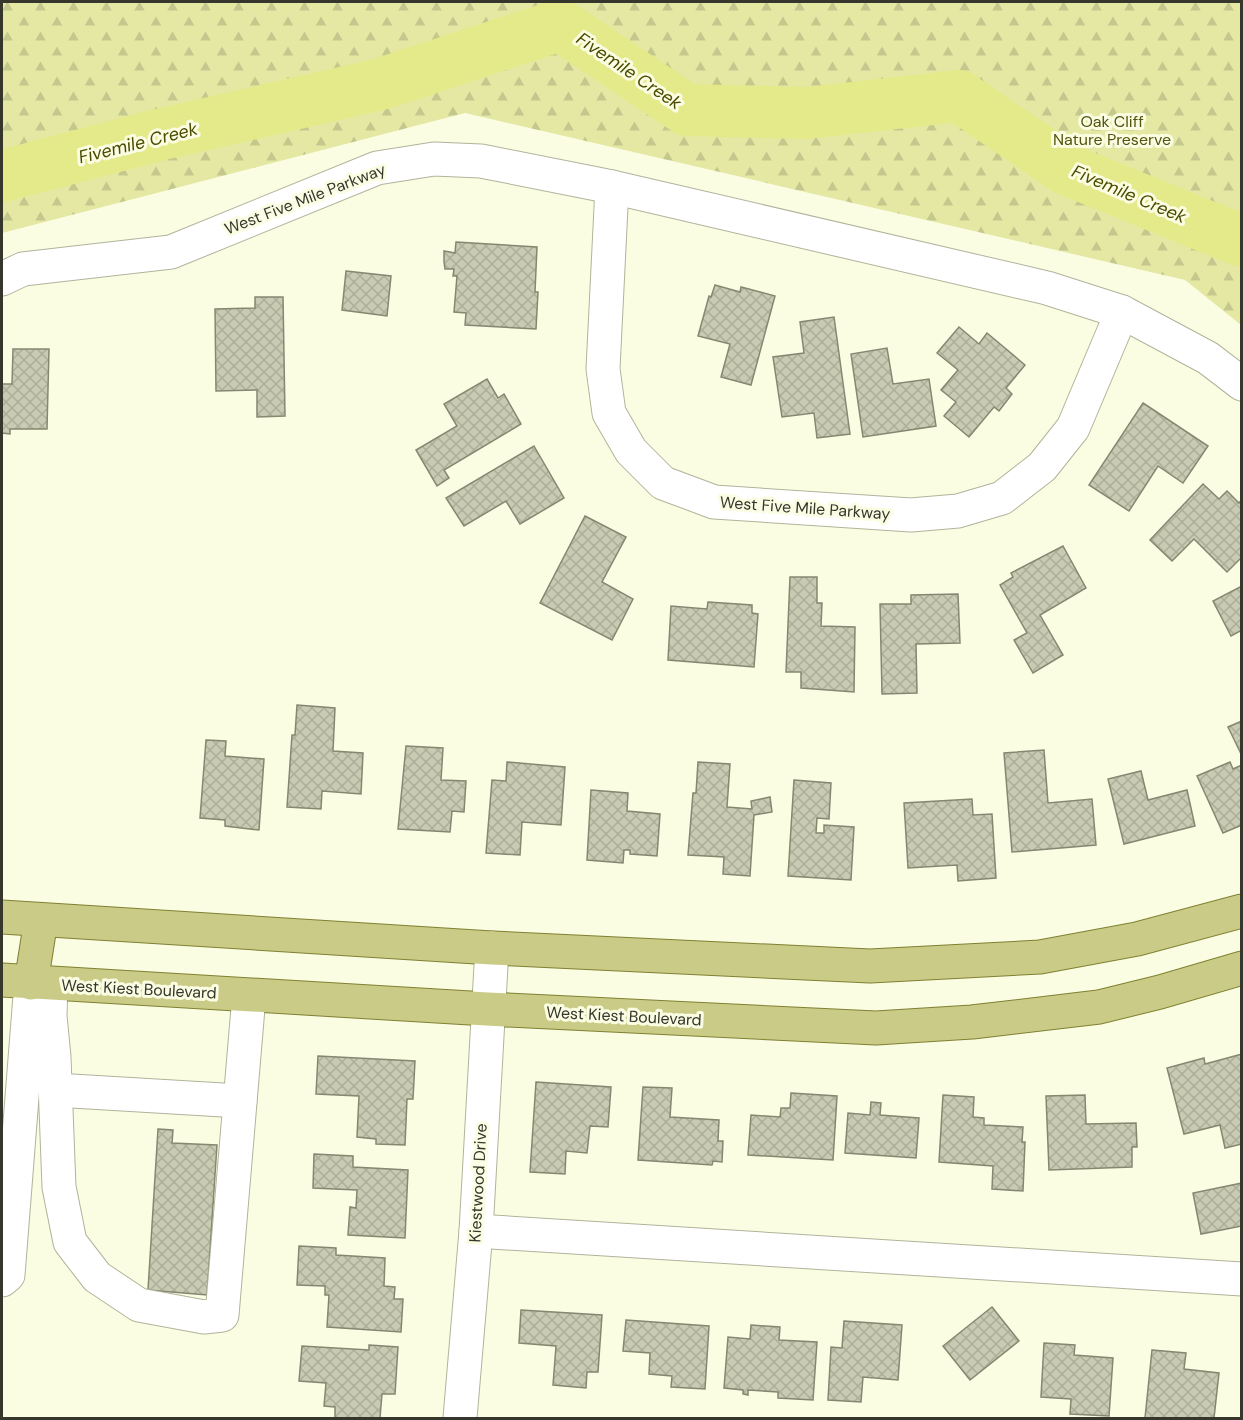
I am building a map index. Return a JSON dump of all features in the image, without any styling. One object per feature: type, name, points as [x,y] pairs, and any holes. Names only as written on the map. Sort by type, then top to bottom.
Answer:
[{"type":"main road","points":[[2,917],[492,948],[870,966],[1040,957],[1137,939],[1242,911]]},
{"type":"main road","points":[[28,982],[41,920]]},
{"type":"main road","name":"West Kiest Boulevard","points":[[28,982],[876,1029],[972,1022],[1099,1007],[1242,968]]},
{"type":"street","name":"West Five Mile Parkway","points":[[2,279],[23,269],[171,252],[377,168],[434,159],[481,161],[612,187],[1047,288],[1122,312],[1208,358],[1242,384]]},
{"type":"street","name":"West Five Mile Parkway","points":[[612,187],[603,369],[609,413],[631,451],[663,483],[714,502],[911,515],[958,511],[1002,498],[1042,467],[1073,428],[1122,312]]},
{"type":"street","name":"Kiestwood Drive","points":[[460,1419],[476,1231],[492,948]]},
{"type":"street","points":[[28,982],[50,1016],[59,1187],[70,1242],[97,1276],[139,1305],[204,1317],[222,1316],[249,996]]},
{"type":"street","points":[[2,1280],[8,1275],[28,982]]},
{"type":"street","points":[[55,1090],[240,1101]]},
{"type":"street","points":[[476,1231],[1242,1279]]},
{"type":"green space","name":"Oak Cliff Nature Preserve","points":[[2,2],[1241,2],[1241,325],[1185,280],[465,113],[2,233]]},
{"type":"building","points":[[456,242],[537,247],[536,329],[465,325],[466,313],[454,312],[457,276],[453,276],[454,269],[445,269],[444,262],[444,251],[455,253]]},
{"type":"building","points":[[346,271],[391,276],[387,316],[342,310]]},
{"type":"building","points":[[715,285],[740,292],[741,287],[775,296],[751,385],[721,377],[730,344],[698,336],[709,296],[711,297]]},
{"type":"building","points":[[255,297],[283,297],[285,416],[257,417],[257,390],[216,391],[215,309],[255,308]]},
{"type":"building","points":[[834,317],[850,434],[817,438],[814,413],[782,417],[773,357],[804,353],[800,322]]},
{"type":"building","points":[[959,327],[979,344],[987,333],[1025,365],[1006,388],[1012,394],[999,411],[994,407],[969,437],[944,416],[956,402],[941,390],[958,370],[937,353]]},
{"type":"building","points":[[887,348],[893,384],[929,379],[936,426],[863,437],[851,354]]},
{"type":"building","points":[[13,349],[49,349],[47,429],[10,429],[10,434],[2,433],[2,384],[12,384]]},
{"type":"building","points":[[487,379],[498,398],[504,394],[521,424],[444,470],[449,478],[437,486],[416,450],[457,426],[444,404]]},
{"type":"building","points":[[1143,403],[1208,446],[1183,483],[1158,466],[1129,511],[1089,485]]},
{"type":"building","points":[[534,446],[564,498],[520,524],[506,501],[464,526],[446,498]]},
{"type":"building","points":[[1203,484],[1219,499],[1227,491],[1239,503],[1242,499],[1242,557],[1227,572],[1194,539],[1172,561],[1150,540]]},
{"type":"building","points":[[585,516],[626,537],[602,582],[633,599],[612,640],[540,603]]},
{"type":"building","points":[[1063,546],[1086,588],[1040,615],[1063,655],[1033,673],[1014,640],[1027,633],[1000,585],[1013,577],[1011,573]]},
{"type":"building","points":[[790,577],[817,577],[817,603],[822,603],[821,626],[855,627],[854,692],[801,688],[801,672],[786,672]]},
{"type":"building","points":[[1242,586],[1242,630],[1231,636],[1213,601]]},
{"type":"building","points":[[958,594],[960,643],[916,644],[917,693],[882,694],[880,604],[911,604],[911,595]]},
{"type":"building","points":[[708,602],[752,605],[752,613],[758,614],[754,667],[668,660],[671,606],[707,609]]},
{"type":"building","points":[[297,705],[335,708],[333,751],[363,753],[361,794],[322,791],[321,809],[287,807],[292,735],[295,735]]},
{"type":"building","points":[[1242,721],[1242,756],[1228,727]]},
{"type":"building","points":[[206,740],[226,741],[225,756],[264,759],[259,830],[225,826],[225,820],[200,818]]},
{"type":"building","points":[[406,746],[443,748],[441,780],[466,781],[464,812],[452,811],[450,832],[398,829]]},
{"type":"building","points":[[1044,750],[1048,803],[1092,799],[1096,845],[1012,852],[1004,753]]},
{"type":"building","points":[[507,762],[565,767],[561,825],[522,822],[520,855],[486,853],[492,780],[506,781]]},
{"type":"building","points":[[698,762],[730,764],[727,807],[752,809],[751,801],[770,797],[772,812],[754,815],[750,876],[723,874],[724,857],[688,855]]},
{"type":"building","points":[[1230,762],[1233,769],[1242,765],[1242,825],[1223,833],[1197,776]]},
{"type":"building","points":[[1141,771],[1148,800],[1187,790],[1195,826],[1124,844],[1108,779]]},
{"type":"building","points":[[794,780],[831,783],[829,819],[817,818],[816,833],[824,833],[824,825],[854,827],[851,880],[788,876]]},
{"type":"building","points":[[591,790],[628,793],[627,811],[660,814],[657,856],[630,854],[630,850],[624,850],[623,863],[587,860]]},
{"type":"building","points":[[972,799],[973,815],[992,814],[996,878],[958,881],[957,865],[908,868],[904,803]]},
{"type":"building","points":[[1242,1054],[1242,1144],[1225,1148],[1220,1125],[1184,1134],[1167,1068],[1204,1058],[1205,1064]]},
{"type":"building","points":[[318,1056],[415,1061],[413,1099],[407,1099],[405,1145],[376,1144],[376,1139],[357,1137],[359,1096],[316,1094]]},
{"type":"building","points":[[536,1082],[611,1087],[608,1127],[590,1126],[587,1153],[566,1151],[565,1174],[530,1172]]},
{"type":"building","points":[[643,1087],[672,1088],[670,1117],[719,1120],[718,1141],[723,1141],[722,1162],[713,1161],[712,1165],[638,1160]]},
{"type":"building","points":[[791,1093],[837,1096],[833,1160],[748,1155],[751,1115],[780,1117],[781,1108],[790,1108]]},
{"type":"building","points":[[943,1095],[974,1097],[973,1117],[984,1118],[984,1125],[1023,1127],[1022,1142],[1025,1142],[1023,1191],[992,1189],[993,1166],[939,1162]]},
{"type":"building","points":[[1085,1095],[1086,1124],[1136,1123],[1137,1147],[1132,1147],[1132,1167],[1049,1170],[1046,1096]]},
{"type":"building","points":[[871,1102],[881,1103],[880,1115],[919,1118],[916,1158],[845,1153],[848,1113],[870,1115]]},
{"type":"building","points":[[158,1129],[173,1130],[172,1143],[217,1145],[207,1295],[148,1290]]},
{"type":"building","points":[[314,1154],[353,1156],[353,1167],[408,1170],[405,1238],[348,1235],[350,1207],[356,1208],[357,1190],[313,1188]]},
{"type":"building","points":[[1242,1183],[1242,1226],[1201,1234],[1193,1193]]},
{"type":"building","points":[[299,1246],[336,1248],[336,1255],[385,1258],[384,1286],[395,1287],[394,1299],[403,1299],[401,1332],[327,1327],[329,1295],[325,1295],[325,1286],[297,1285]]},
{"type":"building","points":[[992,1307],[1019,1341],[970,1380],[943,1346]]},
{"type":"building","points":[[521,1310],[602,1315],[598,1372],[587,1372],[586,1388],[553,1385],[556,1346],[519,1343]]},
{"type":"building","points":[[626,1320],[709,1326],[705,1389],[671,1387],[672,1376],[649,1374],[650,1353],[623,1351]]},
{"type":"building","points":[[844,1321],[902,1325],[898,1380],[863,1377],[861,1402],[828,1400],[831,1347],[842,1348]]},
{"type":"building","points":[[751,1325],[780,1327],[779,1340],[817,1342],[813,1400],[778,1398],[778,1392],[748,1390],[748,1395],[743,1394],[743,1390],[724,1388],[728,1337],[750,1339]]},
{"type":"building","points":[[1044,1343],[1075,1345],[1074,1355],[1113,1358],[1109,1416],[1070,1414],[1071,1399],[1041,1397]]},
{"type":"building","points":[[369,1345],[398,1347],[395,1394],[382,1394],[380,1418],[335,1418],[335,1407],[324,1406],[326,1383],[299,1381],[302,1346],[369,1350]]},
{"type":"building","points":[[1152,1350],[1186,1353],[1184,1369],[1219,1373],[1214,1418],[1145,1418]]},
{"type":"waterway","name":"Fivemile Creek","points":[[2,176],[158,135],[381,84],[560,25],[687,110],[807,113],[959,96],[1068,170],[1242,241]]}]
